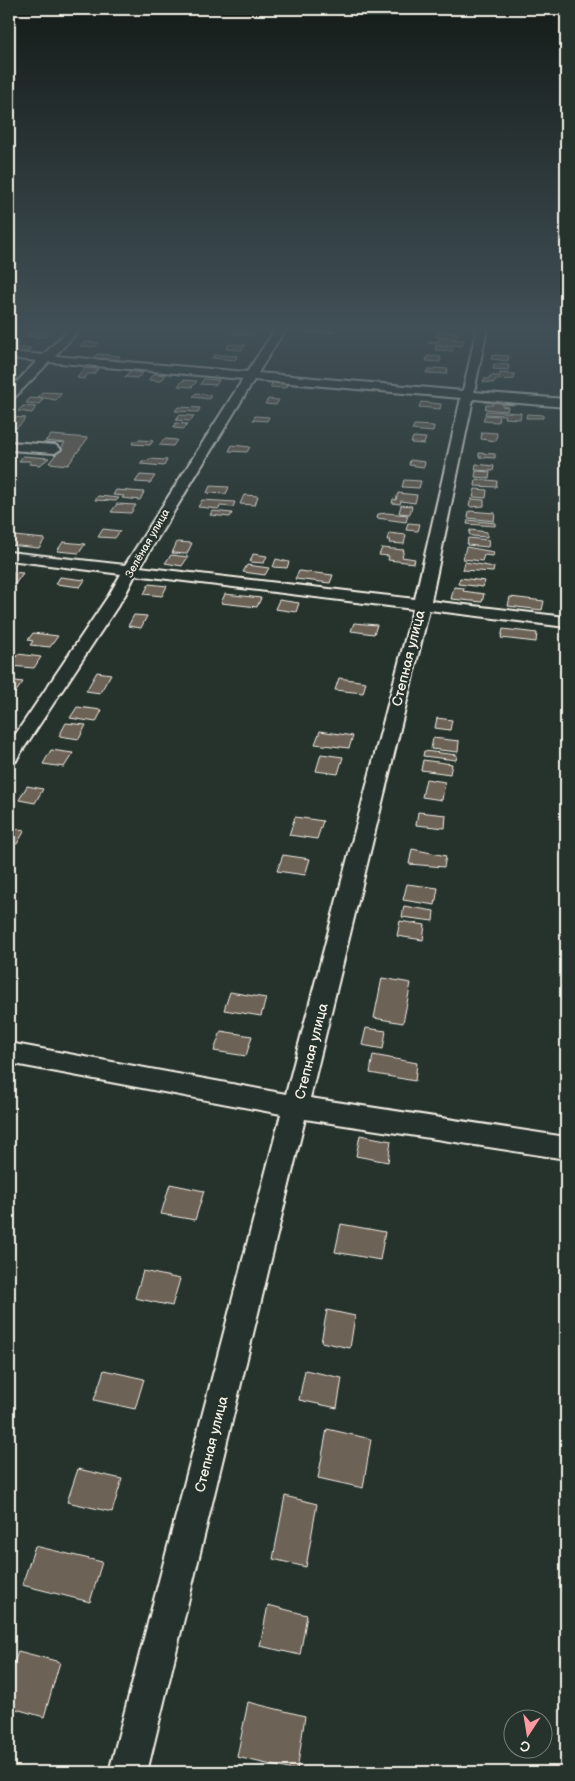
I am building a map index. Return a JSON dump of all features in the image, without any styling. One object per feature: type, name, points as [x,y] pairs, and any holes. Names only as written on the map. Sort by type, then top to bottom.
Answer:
[{"type":"street","name":"Зелёная улица","points":[[9,757],[116,595],[228,411]]},
{"type":"street","name":"Степная улица","points":[[128,1772],[422,605],[466,411]]},
{"type":"street","points":[[9,446],[55,449]]},
{"type":"street","points":[[9,556],[566,622]]},
{"type":"street","points":[[9,1053],[297,1107],[566,1148]]},
{"type":"building","points":[[486,411],[521,413],[520,419],[504,418],[505,415],[485,414]]},
{"type":"building","points":[[527,414],[543,415],[543,418],[526,418]]},
{"type":"building","points":[[179,415],[194,416],[191,421],[176,420]]},
{"type":"building","points":[[485,415],[499,416],[498,422],[483,421]]},
{"type":"building","points":[[255,416],[269,417],[267,421],[253,420]]},
{"type":"building","points":[[13,417],[26,418],[17,428],[9,427],[9,422]]},
{"type":"building","points":[[176,423],[187,424],[184,429],[173,428]]},
{"type":"building","points":[[414,425],[434,426],[433,432],[412,430]]},
{"type":"building","points":[[482,432],[497,433],[496,441],[481,439]]},
{"type":"building","points":[[51,435],[88,438],[68,465],[49,463],[65,443],[45,441]]},
{"type":"building","points":[[413,437],[426,438],[424,444],[411,443]]},
{"type":"building","points":[[164,439],[177,440],[173,446],[159,445]]},
{"type":"building","points":[[134,441],[153,441],[150,445],[132,444]]},
{"type":"building","points":[[232,445],[250,447],[247,452],[229,451]]},
{"type":"building","points":[[479,453],[495,454],[495,458],[479,457]]},
{"type":"building","points":[[23,456],[49,458],[40,465],[29,464],[31,461],[19,461]]},
{"type":"building","points":[[149,459],[167,460],[164,466],[140,464],[142,461]]},
{"type":"building","points":[[410,460],[425,462],[424,467],[409,465]]},
{"type":"building","points":[[476,464],[494,466],[493,471],[475,470]]},
{"type":"building","points":[[476,471],[490,472],[489,478],[475,477]]},
{"type":"building","points":[[140,475],[155,476],[150,483],[135,482]]},
{"type":"building","points":[[476,479],[497,481],[496,487],[475,486]]},
{"type":"building","points":[[404,480],[421,481],[419,488],[402,487]]},
{"type":"building","points":[[210,486],[229,487],[226,494],[207,493]]},
{"type":"building","points":[[475,489],[487,490],[486,498],[473,497]]},
{"type":"building","points":[[116,490],[144,492],[140,500],[113,495]]},
{"type":"building","points":[[398,493],[417,495],[415,503],[401,501],[400,504],[392,503],[393,499],[396,500]]},
{"type":"building","points":[[244,495],[258,496],[255,505],[240,504]]},
{"type":"building","points":[[98,496],[119,498],[116,501],[95,500]]},
{"type":"building","points":[[471,499],[484,500],[484,506],[471,507],[469,505]]},
{"type":"building","points":[[202,500],[235,502],[233,507],[220,506],[219,509],[198,507]]},
{"type":"building","points":[[117,504],[136,505],[131,513],[111,512]]},
{"type":"building","points":[[401,505],[412,506],[410,514],[399,513]]},
{"type":"building","points":[[212,511],[232,513],[230,517],[210,515]]},
{"type":"building","points":[[469,511],[495,513],[494,521],[468,518]]},
{"type":"building","points":[[378,514],[408,515],[406,522],[377,518]]},
{"type":"building","points":[[468,520],[495,523],[495,526],[467,524]]},
{"type":"building","points":[[408,523],[420,524],[418,531],[406,530]]},
{"type":"building","points":[[103,529],[120,531],[115,538],[98,537]]},
{"type":"building","points":[[470,530],[487,532],[487,537],[472,536],[469,534]]},
{"type":"building","points":[[389,533],[406,535],[404,544],[389,543],[390,540],[387,540]]},
{"type":"building","points":[[14,536],[45,539],[39,548],[9,545]]},
{"type":"building","points":[[468,538],[489,540],[488,547],[467,545]]},
{"type":"building","points":[[63,542],[85,544],[79,553],[57,551]]},
{"type":"building","points":[[177,542],[192,543],[187,554],[172,553]]},
{"type":"building","points":[[466,547],[494,552],[493,556],[484,555],[482,561],[463,559]]},
{"type":"building","points":[[382,548],[404,550],[402,557],[415,559],[414,563],[388,560],[389,556],[379,555]]},
{"type":"building","points":[[253,554],[267,556],[264,563],[250,562]]},
{"type":"building","points":[[171,555],[188,557],[182,566],[165,563]]},
{"type":"building","points":[[276,559],[289,562],[287,568],[273,567]]},
{"type":"building","points":[[465,562],[494,567],[493,572],[463,570]]},
{"type":"building","points":[[247,565],[269,568],[265,575],[243,572]]},
{"type":"building","points":[[299,571],[333,575],[330,583],[295,579]]},
{"type":"building","points":[[9,572],[23,573],[15,584],[9,584]]},
{"type":"building","points":[[60,577],[85,580],[80,587],[56,584]]},
{"type":"building","points":[[460,578],[485,581],[483,587],[458,584]]},
{"type":"building","points":[[149,584],[167,586],[162,596],[144,594]]},
{"type":"building","points":[[454,587],[464,588],[463,591],[484,594],[482,602],[451,599]]},
{"type":"building","points":[[225,594],[261,598],[257,607],[221,603]]},
{"type":"building","points":[[510,597],[544,601],[542,610],[508,606]]},
{"type":"building","points":[[279,600],[299,603],[296,612],[275,609]]},
{"type":"building","points":[[134,615],[147,616],[141,628],[128,626]]},
{"type":"building","points":[[354,623],[377,625],[374,634],[351,631]]},
{"type":"building","points":[[503,629],[537,633],[536,642],[501,638]]},
{"type":"building","points":[[33,633],[58,636],[50,647],[30,645],[33,641],[28,640]]},
{"type":"building","points":[[18,654],[41,657],[34,668],[10,666]]},
{"type":"building","points":[[97,672],[111,674],[100,693],[86,691]]},
{"type":"building","points":[[339,678],[366,682],[363,693],[335,690]]},
{"type":"building","points":[[9,680],[23,682],[15,693],[9,692]]},
{"type":"building","points":[[77,707],[102,710],[96,722],[70,718]]},
{"type":"building","points":[[437,718],[452,720],[450,730],[435,728]]},
{"type":"building","points":[[66,723],[86,725],[79,739],[59,736]]},
{"type":"building","points":[[320,731],[353,736],[349,748],[315,744]]},
{"type":"building","points":[[433,738],[459,741],[458,752],[431,749]]},
{"type":"building","points":[[51,750],[73,753],[64,767],[43,764]]},
{"type":"building","points":[[424,751],[457,755],[456,760],[423,756]]},
{"type":"building","points":[[321,754],[343,757],[338,774],[316,771]]},
{"type":"building","points":[[423,760],[452,764],[450,774],[421,770]]},
{"type":"building","points":[[426,779],[445,782],[442,800],[422,797]]},
{"type":"building","points":[[27,786],[43,789],[35,803],[19,800]]},
{"type":"building","points":[[418,812],[446,815],[445,828],[416,825]]},
{"type":"building","points":[[295,817],[323,821],[317,839],[289,835]]},
{"type":"building","points":[[9,828],[25,830],[17,844],[9,843]]},
{"type":"building","points":[[412,849],[446,856],[444,867],[409,864]]},
{"type":"building","points":[[283,855],[310,859],[305,875],[277,871]]},
{"type":"building","points":[[407,884],[438,888],[435,905],[403,900]]},
{"type":"building","points":[[404,906],[434,911],[433,921],[402,917]]},
{"type":"building","points":[[400,921],[425,925],[423,940],[397,936]]},
{"type":"building","points":[[382,978],[411,983],[403,1023],[374,1018]]},
{"type":"building","points":[[230,992],[266,998],[261,1016],[224,1010]]},
{"type":"building","points":[[366,1028],[386,1031],[383,1049],[362,1045]]},
{"type":"building","points":[[221,1031],[252,1036],[246,1056],[214,1051]]},
{"type":"building","points":[[373,1055],[417,1063],[415,1081],[370,1073]]},
{"type":"building","points":[[360,1135],[391,1141],[388,1162],[356,1156]]},
{"type":"building","points":[[170,1184],[204,1191],[195,1220],[161,1214]]},
{"type":"building","points":[[341,1224],[385,1232],[380,1260],[335,1252]]},
{"type":"building","points":[[143,1271],[180,1279],[172,1306],[135,1298]]},
{"type":"building","points":[[327,1310],[355,1316],[350,1348],[321,1342]]},
{"type":"building","points":[[104,1370],[144,1379],[135,1409],[94,1400]]},
{"type":"building","points":[[305,1370],[342,1378],[337,1408],[299,1400]]},
{"type":"building","points":[[327,1429],[371,1439],[363,1488],[318,1478]]},
{"type":"building","points":[[78,1469],[122,1479],[112,1512],[67,1502]]},
{"type":"building","points":[[285,1496],[317,1504],[306,1567],[273,1559]]},
{"type":"building","points":[[35,1546],[102,1562],[90,1602],[22,1585]]},
{"type":"building","points":[[268,1605],[307,1615],[300,1655],[260,1646]]},
{"type":"building","points":[[18,1651],[60,1662],[44,1717],[9,1707],[9,1679]]},
{"type":"building","points":[[248,1702],[305,1716],[297,1771],[237,1757]]}]
